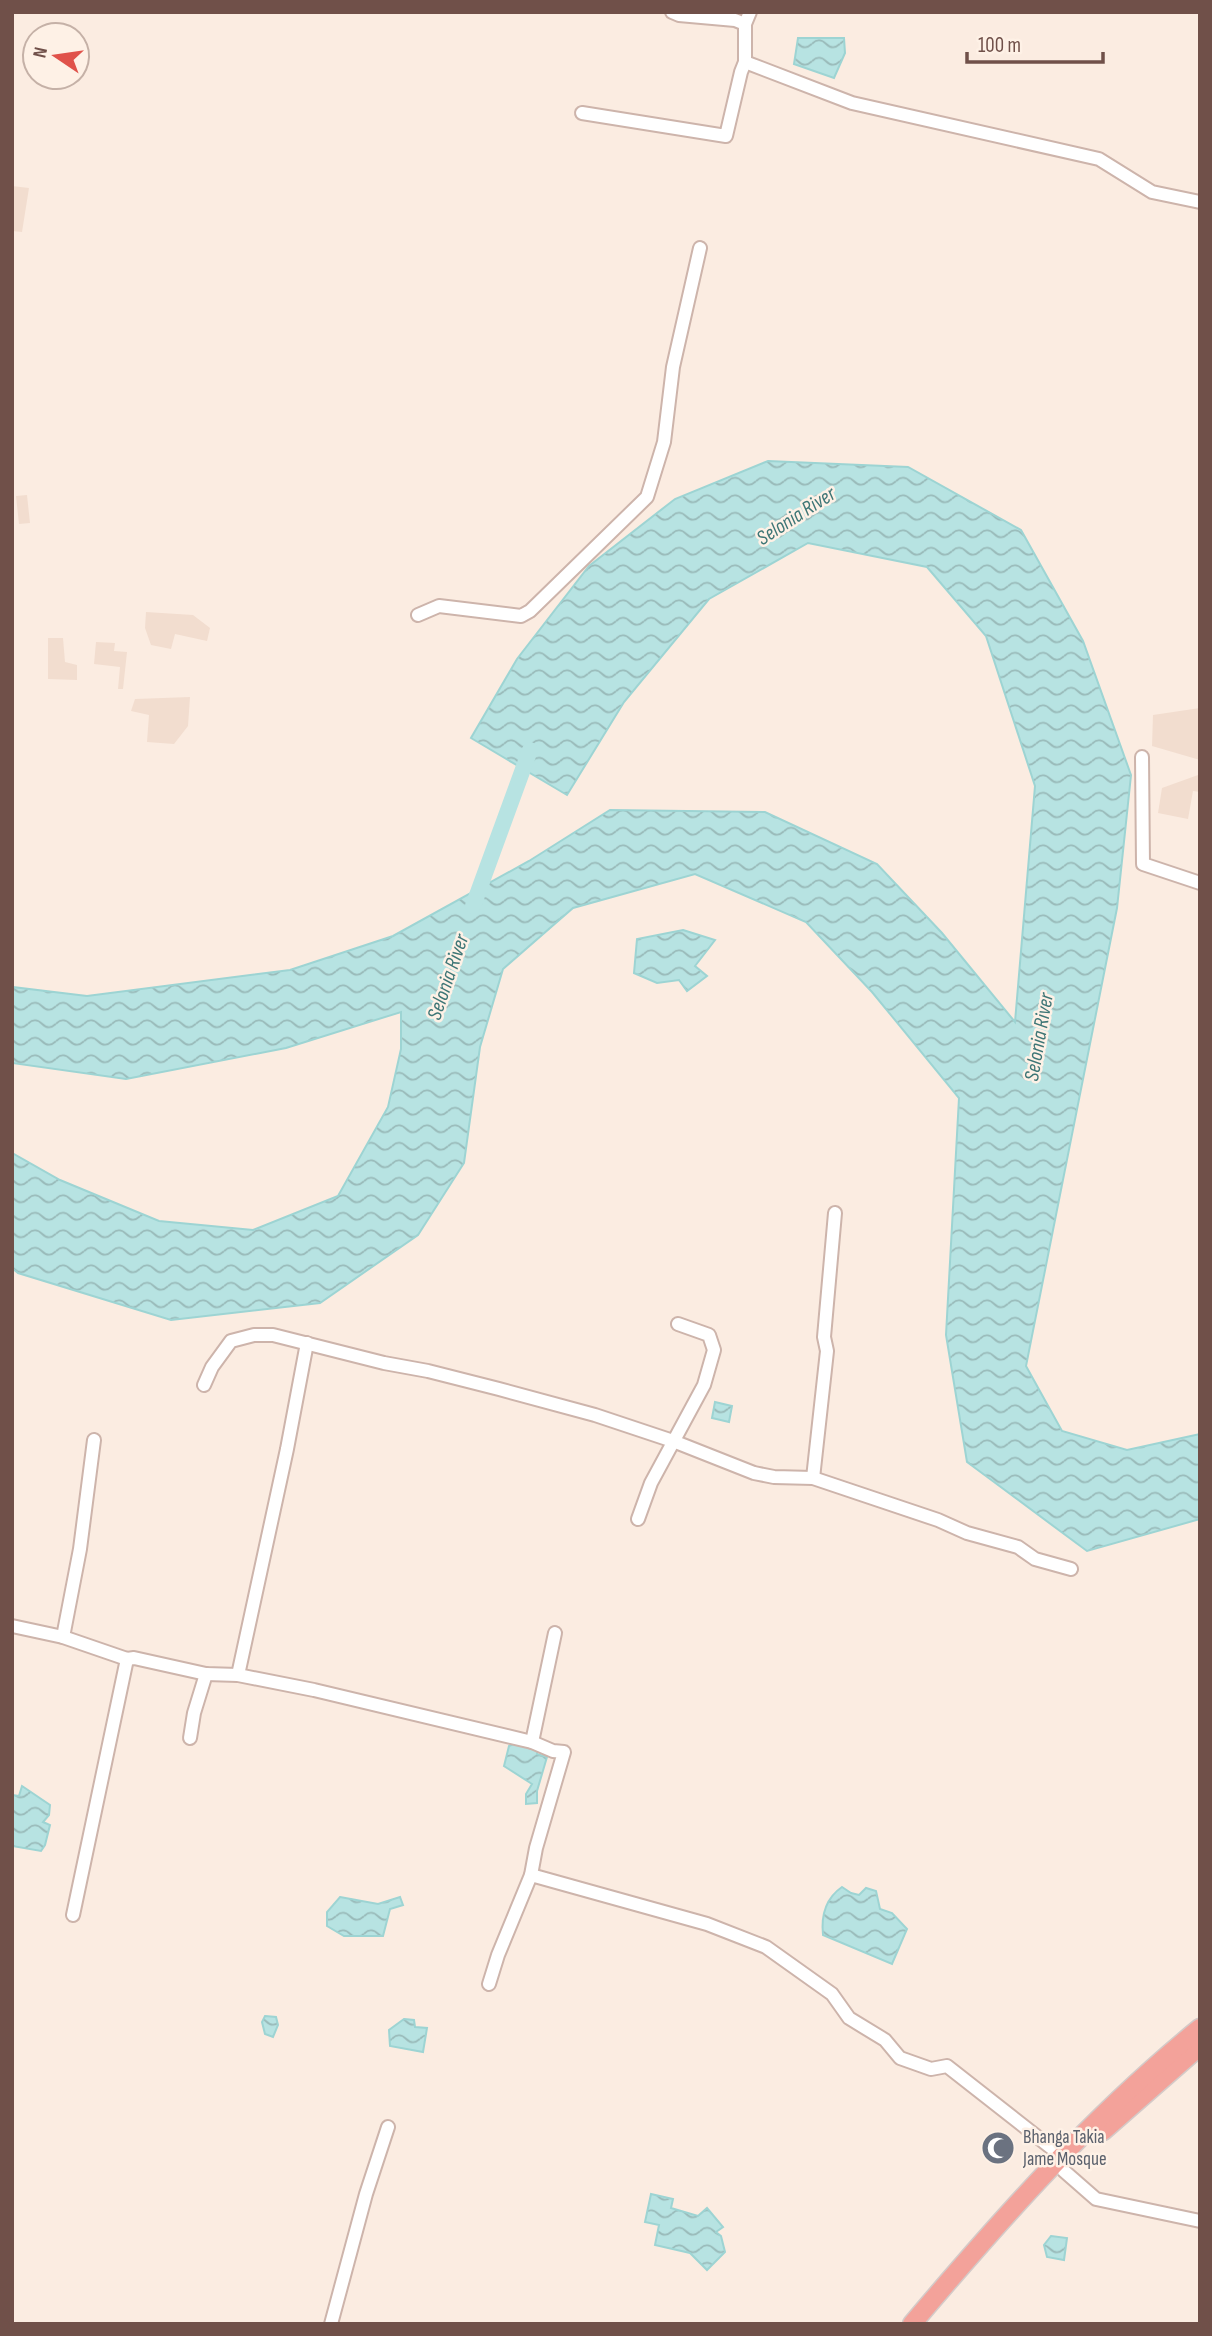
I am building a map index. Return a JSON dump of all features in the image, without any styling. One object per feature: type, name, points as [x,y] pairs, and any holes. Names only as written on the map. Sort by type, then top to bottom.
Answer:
[{"type":"highway","points":[[925,2324],[1121,2098],[1200,2028]]},
{"type":"highway","points":[[912,2324],[992,2230],[1063,2164],[1200,2046]]},
{"type":"street","points":[[582,113],[726,136],[745,62],[747,18],[735,20],[672,12]]},
{"type":"street","points":[[745,62],[852,103],[1099,159],[1152,192],[1200,202]]},
{"type":"street","points":[[418,615],[439,606],[522,616],[647,497],[664,442],[673,367],[700,248]]},
{"type":"street","points":[[1142,757],[1143,864],[1200,883]]},
{"type":"street","points":[[813,1478],[827,1350],[824,1337],[835,1213]]},
{"type":"street","points":[[638,1519],[651,1483],[704,1385],[715,1350],[709,1335],[678,1324]]},
{"type":"street","points":[[204,1385],[212,1367],[231,1341],[254,1335],[273,1335],[499,1388],[596,1415],[673,1441],[754,1473],[775,1477],[813,1478],[1018,1547],[1035,1559],[1071,1569]]},
{"type":"street","points":[[237,1675],[287,1450],[307,1343]]},
{"type":"street","points":[[63,1637],[80,1549],[94,1440]]},
{"type":"street","points":[[12,1626],[63,1637],[127,1658],[206,1674],[237,1675],[314,1689],[564,1752],[536,1848],[531,1875],[489,1984]]},
{"type":"street","points":[[532,1742],[555,1633]]},
{"type":"street","points":[[73,1915],[127,1658]]},
{"type":"street","points":[[190,1738],[194,1713],[206,1674]]},
{"type":"street","points":[[531,1875],[706,1924],[766,1947],[832,1994],[849,2018],[885,2040],[900,2058],[931,2069],[947,2066],[1063,2164],[1096,2199],[1200,2221]]},
{"type":"street","points":[[331,2324],[366,2194],[388,2127]]},
{"type":"shaded area","points":[[12,186],[29,188],[22,232],[12,231]]},
{"type":"shaded area","points":[[27,495],[30,523],[19,524],[16,496]]},
{"type":"shaded area","points":[[146,612],[193,615],[210,628],[207,641],[175,634],[171,649],[151,645],[145,628]]},
{"type":"shaded area","points":[[48,638],[63,638],[65,662],[77,665],[77,680],[48,679]]},
{"type":"shaded area","points":[[96,642],[115,643],[114,651],[127,652],[123,689],[118,689],[120,667],[94,664]]},
{"type":"shaded area","points":[[190,697],[188,726],[174,744],[147,742],[149,715],[131,711],[135,699]]},
{"type":"shaded area","points":[[1200,708],[1200,760],[1152,746],[1153,715]]},
{"type":"shaded area","points":[[1200,769],[1200,792],[1193,791],[1188,819],[1158,813],[1162,788],[1198,775]]},
{"type":"water","points":[[798,38],[844,38],[845,53],[834,78],[794,64]]},
{"type":"water","points":[[768,461],[908,467],[1021,530],[1083,641],[1131,775],[1117,908],[1026,1366],[1062,1431],[1127,1450],[1200,1434],[1200,1519],[1087,1551],[967,1462],[946,1335],[959,1098],[872,992],[806,922],[695,874],[573,908],[503,969],[480,1047],[464,1163],[418,1235],[320,1303],[171,1320],[18,1273],[12,1268],[12,1153],[60,1180],[159,1221],[253,1230],[338,1196],[388,1107],[401,1049],[401,1012],[286,1048],[126,1079],[12,1063],[12,987],[87,996],[290,970],[393,936],[529,861],[610,810],[765,812],[877,864],[942,933],[1015,1022],[1035,786],[986,636],[927,567],[808,543],[709,599],[624,702],[567,795],[471,738],[517,659],[589,566],[675,499]]},
{"type":"water","points":[[683,930],[715,940],[695,966],[707,976],[687,991],[679,980],[657,983],[634,973],[637,939]]},
{"type":"water","points":[[715,1402],[732,1406],[729,1422],[712,1418]]},
{"type":"water","points":[[518,1742],[538,1748],[537,1754],[547,1757],[537,1791],[537,1803],[526,1804],[526,1794],[532,1784],[504,1766],[509,1746]]},
{"type":"water","points":[[22,1786],[50,1805],[49,1815],[43,1822],[50,1825],[41,1851],[12,1846],[12,1795],[19,1796]]},
{"type":"water","points":[[842,1887],[859,1895],[866,1888],[876,1891],[880,1909],[892,1913],[907,1929],[892,1964],[823,1935],[826,1908],[832,1896]]},
{"type":"water","points":[[340,1897],[378,1904],[400,1897],[403,1905],[390,1909],[383,1936],[344,1936],[327,1926],[327,1912]]},
{"type":"water","points":[[265,2016],[276,2017],[278,2025],[273,2037],[265,2034],[262,2022]]},
{"type":"water","points":[[404,2019],[414,2020],[415,2027],[427,2028],[423,2052],[390,2046],[389,2030]]},
{"type":"water","points":[[651,2194],[673,2199],[671,2208],[698,2216],[707,2208],[723,2227],[716,2232],[721,2236],[725,2252],[707,2270],[690,2253],[655,2245],[659,2225],[645,2222]]},
{"type":"water","points":[[1051,2236],[1067,2238],[1064,2260],[1047,2257],[1044,2245]]},
{"type":"waterway","name":"Selonia River","points":[[473,906],[530,750]]},
{"type":"place","name":"Bhanga Takia Jame Mosque","points":[[998,2148]]}]
